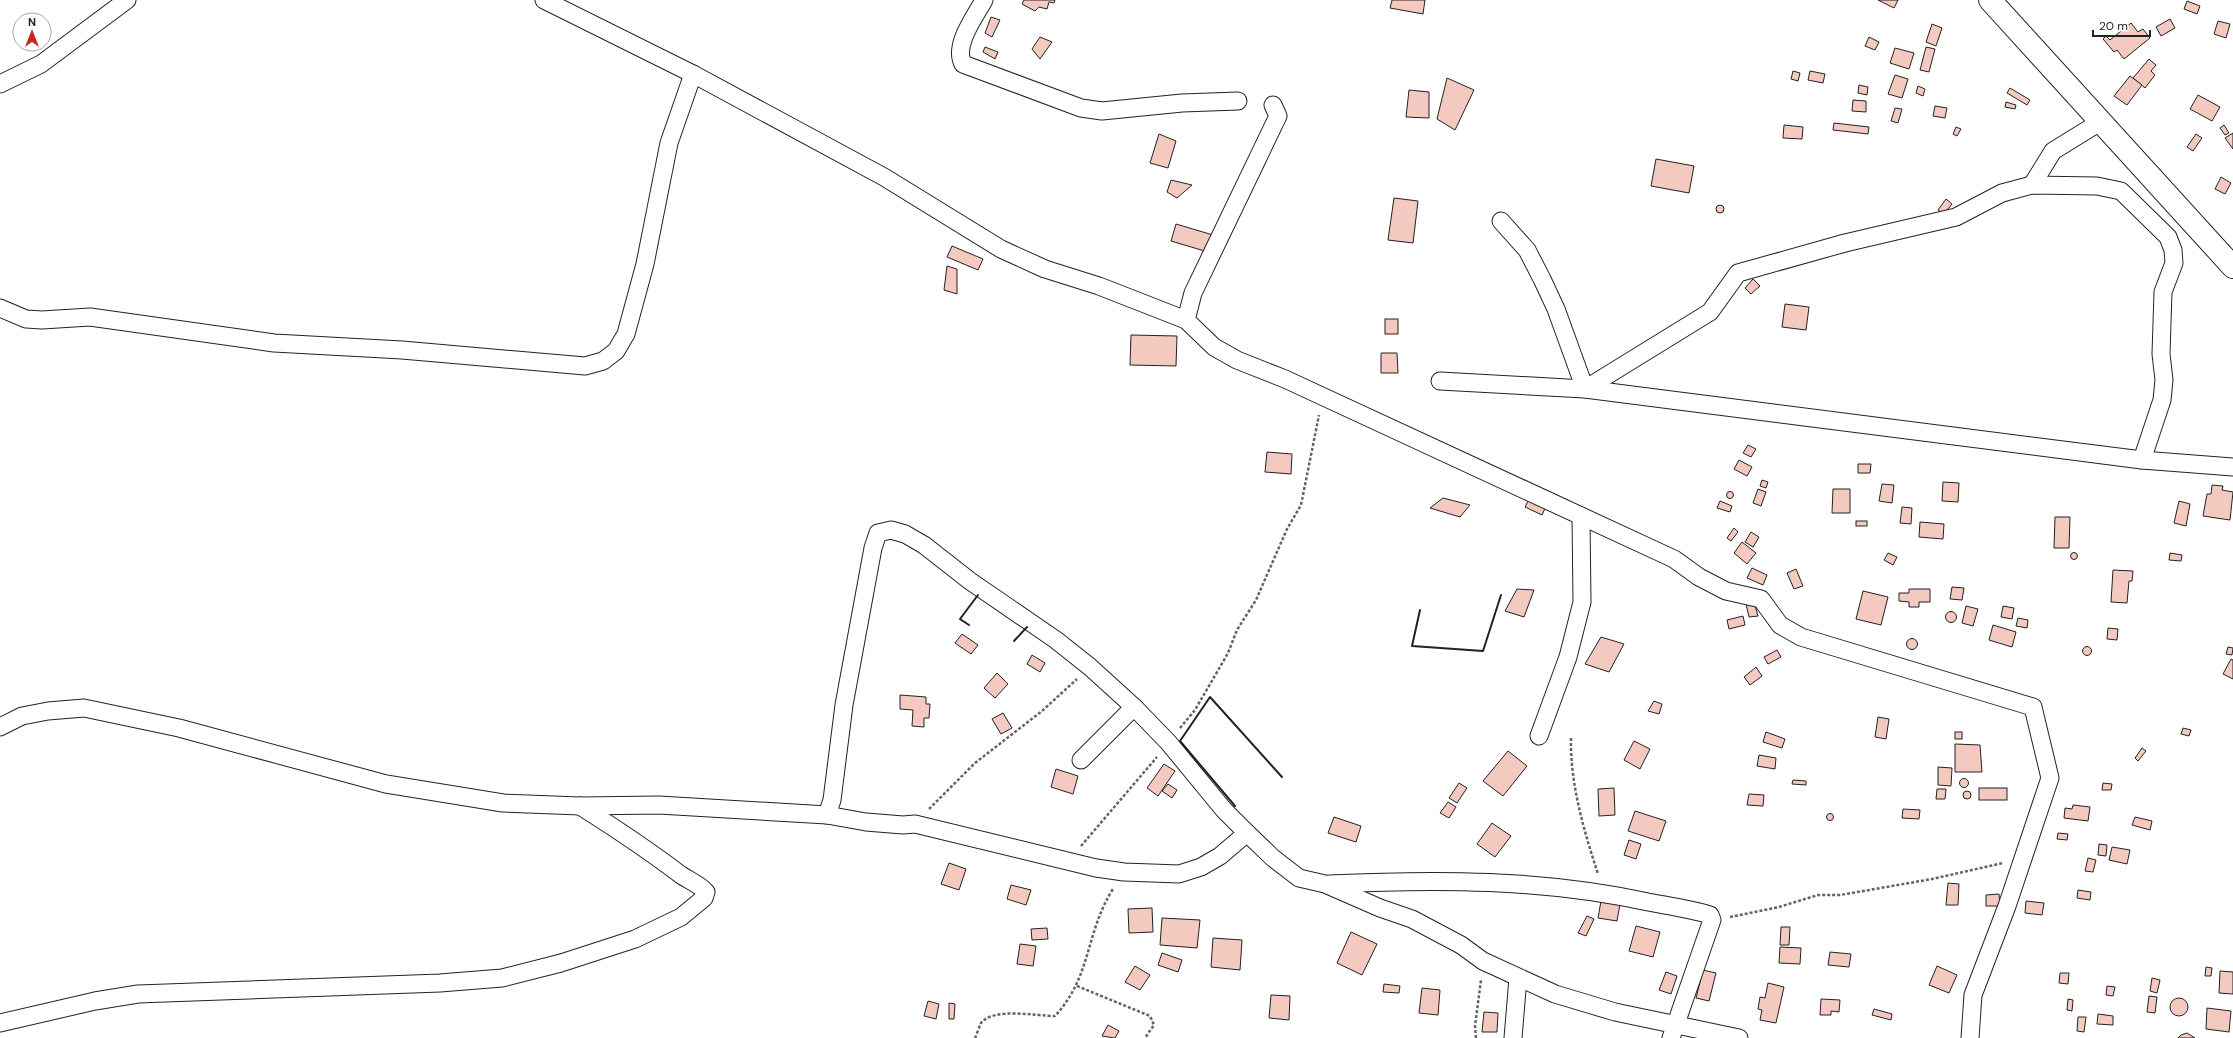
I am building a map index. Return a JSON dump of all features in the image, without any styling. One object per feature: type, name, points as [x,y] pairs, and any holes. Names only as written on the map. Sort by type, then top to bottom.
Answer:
[{"type":"main road","points":[[1990,0],[2233,268]]},
{"type":"street","points":[[0,84],[41,64],[127,0]]},
{"type":"street","points":[[544,0],[693,74],[884,177],[1001,249],[1045,269],[1099,286],[1186,320],[1214,347],[1237,360],[1285,379],[1674,559],[1698,577],[1726,591],[1761,599],[1780,625],[1801,637],[2033,707],[2050,778],[2023,858],[1973,995],[1970,1038]]},
{"type":"street","points":[[984,0],[962,42],[960,58],[963,64],[1081,108],[1102,111],[1182,103],[1238,101]]},
{"type":"street","points":[[0,308],[26,318],[42,320],[90,317],[274,343],[402,350],[585,366],[603,361],[616,351],[626,334],[645,264],[669,143],[693,74]]},
{"type":"street","points":[[1186,320],[1193,293],[1278,116],[1274,105]]},
{"type":"street","points":[[2032,185],[2053,151],[2100,122]]},
{"type":"street","points":[[1585,389],[1710,312],[1738,273],[1845,243],[1956,217],[2002,193],[2032,185],[2097,186],[2121,191],[2168,237],[2173,250],[2174,263],[2163,292],[2161,354],[2164,380],[2162,400],[2142,460]]},
{"type":"street","points":[[1501,221],[1527,250],[1542,279],[1556,309],[1585,389]]},
{"type":"street","points":[[1440,381],[1585,389],[2142,460],[2233,467]]},
{"type":"street","points":[[1539,736],[1568,657],[1582,602],[1581,516]]},
{"type":"street","points":[[828,814],[832,800],[845,697],[878,533],[891,530],[905,534],[924,545],[970,581],[1056,640],[1090,667],[1134,707],[1168,742],[1224,810],[1273,858],[1299,878],[1325,884],[1425,926],[1461,944],[1483,961],[1518,978],[1582,1004],[1673,1031],[1739,1038]]},
{"type":"street","points":[[1082,760],[1134,707]]},
{"type":"street","points":[[0,727],[22,716],[48,711],[84,708],[179,728],[386,784],[503,803],[580,806],[659,805],[828,814],[866,822],[903,825],[915,824],[1068,862],[1124,872],[1179,874],[1194,870],[1220,856],[1247,833]]},
{"type":"street","points":[[0,1023],[95,1001],[138,994],[440,983],[502,978],[561,963],[635,938],[681,917],[704,898],[706,892],[701,886],[685,878],[634,839],[580,806]]},
{"type":"street","points":[[1325,884],[1412,880],[1503,882],[1603,892],[1710,915],[1712,920],[1673,1031]]},
{"type":"street","points":[[1512,1038],[1518,978]]},
{"type":"path","points":[[1068,862],[1196,710],[1228,653],[1237,630],[1256,600],[1287,529],[1301,506],[1321,396]]},
{"type":"path","points":[[915,824],[975,763],[1042,711],[1090,667]]},
{"type":"path","points":[[1571,738],[1574,774],[1587,842],[1603,892]]},
{"type":"path","points":[[1712,920],[1779,907],[1818,895],[1840,896],[1932,879],[2023,858]]},
{"type":"path","points":[[975,1038],[981,1024],[990,1016],[1008,1014],[1055,1016],[1069,1002],[1086,963],[1091,937],[1108,897],[1124,872]]},
{"type":"path","points":[[1476,1038],[1475,1026],[1483,961]]},
{"type":"path","points":[[1077,986],[1150,1016],[1154,1026],[1146,1038]]},
{"type":"building","points":[[1024,0],[1055,0],[1054,3],[1049,2],[1047,9],[1039,7],[1035,11],[1022,4]]},
{"type":"building","points":[[1392,0],[1425,0],[1423,14],[1390,8]]},
{"type":"building","points":[[1878,0],[1898,0],[1894,8]]},
{"type":"building","points":[[2187,1],[2200,6],[2197,14],[2184,9]]},
{"type":"building","points":[[991,17],[1000,20],[992,37],[985,33]]},
{"type":"building","points":[[2170,19],[2175,28],[2161,36],[2156,27]]},
{"type":"building","points":[[2218,21],[2230,24],[2226,38],[2214,34]]},
{"type":"building","points":[[2131,23],[2138,32],[2143,29],[2150,38],[2124,59],[2117,50],[2114,52],[2103,39],[2106,36],[2110,40]]},
{"type":"building","points":[[1932,24],[1942,28],[1936,46],[1926,42]]},
{"type":"building","points":[[1040,37],[1052,42],[1040,59],[1032,49]]},
{"type":"building","points":[[1869,37],[1879,42],[1875,50],[1865,46]]},
{"type":"building","points":[[985,47],[998,52],[995,59],[983,52]]},
{"type":"building","points":[[1926,47],[1935,49],[1929,72],[1920,70]]},
{"type":"building","points":[[1895,48],[1914,53],[1909,69],[1890,63]]},
{"type":"building","points":[[2149,59],[2156,65],[2151,71],[2155,75],[2145,88],[2133,78]]},
{"type":"building","points":[[1793,71],[1800,73],[1798,81],[1791,79]]},
{"type":"building","points":[[1810,71],[1825,74],[1823,83],[1808,80]]},
{"type":"building","points":[[1895,75],[1908,79],[1902,98],[1888,94]]},
{"type":"building","points":[[2130,76],[2142,85],[2127,105],[2114,96]]},
{"type":"building","points":[[1447,78],[1474,90],[1455,130],[1437,119]]},
{"type":"building","points":[[1859,85],[1868,87],[1867,95],[1858,93]]},
{"type":"building","points":[[1918,86],[1925,89],[1923,96],[1916,93]]},
{"type":"building","points":[[2010,88],[2030,100],[2027,105],[2007,93]]},
{"type":"building","points":[[1409,90],[1429,92],[1429,118],[1406,117]]},
{"type":"building","points":[[2198,95],[2220,107],[2212,121],[2190,109]]},
{"type":"building","points":[[1853,100],[1866,101],[1866,112],[1852,111]]},
{"type":"building","points":[[2006,102],[2016,105],[2015,109],[2005,107]]},
{"type":"building","points":[[1935,106],[1947,108],[1945,118],[1933,116]]},
{"type":"building","points":[[1895,108],[1902,109],[1898,123],[1891,121]]},
{"type":"building","points":[[1834,123],[1869,127],[1868,134],[1833,130]]},
{"type":"building","points":[[1784,125],[1803,127],[1802,139],[1783,138]]},
{"type":"building","points":[[2224,125],[2229,133],[2225,135],[2220,128]]},
{"type":"building","points":[[1956,127],[1961,129],[1957,136],[1953,134]]},
{"type":"building","points":[[2233,133],[2233,149],[2225,138]]},
{"type":"building","points":[[1159,134],[1176,141],[1168,168],[1150,163]]},
{"type":"building","points":[[2196,134],[2202,138],[2193,151],[2187,147]]},
{"type":"building","points":[[1656,159],[1694,166],[1689,193],[1651,186]]},
{"type":"building","points":[[2221,177],[2231,183],[2225,194],[2215,189]]},
{"type":"building","points":[[1171,180],[1192,185],[1177,198],[1167,192]]},
{"type":"building","points":[[1394,198],[1418,201],[1413,243],[1388,240]]},
{"type":"building","points":[[1946,199],[1952,204],[1944,214],[1938,210]]},
{"type":"building","points":[[1718,205],[1722,205],[1724,209],[1722,213],[1718,213],[1716,211],[1716,207]]},
{"type":"building","points":[[1176,224],[1213,235],[1208,252],[1171,241]]},
{"type":"building","points":[[952,246],[983,259],[978,270],[947,257]]},
{"type":"building","points":[[947,266],[957,269],[957,294],[944,290]]},
{"type":"building","points":[[1753,279],[1760,286],[1751,294],[1745,288]]},
{"type":"building","points":[[1785,304],[1809,307],[1806,330],[1782,327]]},
{"type":"building","points":[[1385,319],[1398,319],[1398,334],[1385,334]]},
{"type":"building","points":[[1131,335],[1177,336],[1176,366],[1130,365]]},
{"type":"building","points":[[1381,353],[1397,353],[1398,373],[1381,373]]},
{"type":"building","points":[[1748,445],[1756,449],[1751,457],[1743,453]]},
{"type":"building","points":[[1267,452],[1292,454],[1291,474],[1265,472]]},
{"type":"building","points":[[1739,460],[1752,467],[1747,476],[1734,469]]},
{"type":"building","points":[[1858,464],[1871,464],[1870,473],[1858,473]]},
{"type":"building","points":[[1762,480],[1768,482],[1766,488],[1760,486]]},
{"type":"building","points":[[1943,482],[1959,483],[1958,502],[1942,501]]},
{"type":"building","points":[[1882,484],[1894,485],[1892,503],[1879,501]]},
{"type":"building","points":[[2212,485],[2223,486],[2222,490],[2233,492],[2230,520],[2203,516],[2207,494],[2211,494]]},
{"type":"building","points":[[1758,489],[1766,492],[1761,506],[1753,503]]},
{"type":"building","points":[[1833,489],[1850,489],[1850,513],[1832,513]]},
{"type":"building","points":[[1730,491],[1733,492],[1733,498],[1730,499],[1727,498],[1726,495],[1727,492]]},
{"type":"building","points":[[1443,498],[1470,505],[1460,517],[1430,508]]},
{"type":"building","points":[[1529,499],[1546,506],[1542,515],[1525,507]]},
{"type":"building","points":[[1720,501],[1732,506],[1730,512],[1717,508]]},
{"type":"building","points":[[2179,501],[2190,504],[2186,526],[2174,523]]},
{"type":"building","points":[[1902,507],[1912,508],[1911,524],[1900,523]]},
{"type":"building","points":[[2055,517],[2070,517],[2069,548],[2054,548]]},
{"type":"building","points":[[1856,521],[1867,521],[1867,526],[1856,526]]},
{"type":"building","points":[[1920,522],[1944,524],[1943,539],[1919,537]]},
{"type":"building","points":[[1734,528],[1738,532],[1731,541],[1727,538]]},
{"type":"building","points":[[1751,532],[1759,537],[1753,547],[1745,542]]},
{"type":"building","points":[[1742,542],[1756,553],[1747,564],[1734,553]]},
{"type":"building","points":[[2074,552],[2077,553],[2077,559],[2074,560],[2071,559],[2070,556],[2071,553]]},
{"type":"building","points":[[1888,553],[1897,557],[1893,565],[1884,560]]},
{"type":"building","points":[[2170,553],[2182,555],[2181,561],[2169,560]]},
{"type":"building","points":[[1752,568],[1767,575],[1763,585],[1747,578]]},
{"type":"building","points":[[1796,569],[1803,586],[1794,589],[1787,573]]},
{"type":"building","points":[[2113,570],[2133,571],[2132,581],[2129,581],[2127,603],[2111,602]]},
{"type":"building","points":[[1952,587],[1964,588],[1962,600],[1950,599]]},
{"type":"building","points":[[1517,589],[1534,590],[1524,617],[1505,611]]},
{"type":"building","points":[[1909,589],[1930,589],[1930,602],[1919,602],[1919,607],[1909,607],[1909,602],[1899,601],[1899,593],[1909,593]]},
{"type":"building","points":[[1863,591],[1888,597],[1881,625],[1856,619]]},
{"type":"building","points":[[1754,602],[1758,616],[1749,617],[1746,604]]},
{"type":"building","points":[[1966,606],[1978,609],[1973,626],[1962,623]]},
{"type":"building","points":[[2003,606],[2014,608],[2012,619],[2001,617]]},
{"type":"building","points":[[1949,612],[1953,612],[1955,613],[1955,621],[1949,622],[1946,619],[1946,615]]},
{"type":"building","points":[[1743,616],[1745,625],[1729,629],[1727,620]]},
{"type":"building","points":[[2018,618],[2028,620],[2027,628],[2016,626]]},
{"type":"building","points":[[1993,625],[2016,632],[2012,647],[1989,640]]},
{"type":"building","points":[[2108,628],[2118,629],[2117,640],[2107,639]]},
{"type":"building","points":[[962,634],[978,645],[971,654],[955,643]]},
{"type":"building","points":[[1601,637],[1624,644],[1609,672],[1585,664]]},
{"type":"building","points":[[1910,639],[1914,639],[1916,640],[1916,648],[1910,649],[1907,646],[1907,642]]},
{"type":"building","points":[[2087,646],[2092,651],[2087,656],[2082,651]]},
{"type":"building","points":[[2228,647],[2233,648],[2232,655],[2226,654]]},
{"type":"building","points":[[1777,650],[1781,657],[1768,664],[1764,657]]},
{"type":"building","points":[[1032,655],[1045,663],[1040,672],[1027,664]]},
{"type":"building","points":[[2231,659],[2233,660],[2233,679],[2223,674]]},
{"type":"building","points":[[1756,667],[1762,676],[1750,685],[1744,677]]},
{"type":"building","points":[[997,673],[1008,684],[995,698],[984,688]]},
{"type":"building","points":[[900,695],[926,697],[926,704],[930,704],[929,718],[924,718],[924,727],[912,726],[913,710],[900,709]]},
{"type":"building","points":[[1654,701],[1662,704],[1659,714],[1648,711]]},
{"type":"building","points":[[1003,713],[1012,728],[1001,734],[992,719]]},
{"type":"building","points":[[1878,717],[1889,719],[1886,739],[1875,737]]},
{"type":"building","points":[[2183,728],[2191,730],[2189,736],[2181,734]]},
{"type":"building","points":[[1766,732],[1785,739],[1782,748],[1763,742]]},
{"type":"building","points":[[1955,732],[1962,732],[1962,739],[1955,739]]},
{"type":"building","points":[[1634,741],[1650,749],[1640,769],[1624,760]]},
{"type":"building","points":[[1955,744],[1980,745],[1982,772],[1955,772]]},
{"type":"building","points":[[2142,748],[2146,751],[2138,761],[2135,758]]},
{"type":"building","points":[[1508,751],[1527,766],[1503,796],[1483,781]]},
{"type":"building","points":[[1759,755],[1776,758],[1775,769],[1757,766]]},
{"type":"building","points":[[1164,764],[1175,771],[1158,796],[1147,788]]},
{"type":"building","points":[[1938,767],[1952,768],[1951,786],[1938,785]]},
{"type":"building","points":[[1056,769],[1078,776],[1073,794],[1051,787]]},
{"type":"building","points":[[1964,778],[1969,783],[1964,788],[1959,783]]},
{"type":"building","points":[[1793,780],[1806,781],[1806,785],[1792,784]]},
{"type":"building","points":[[1459,783],[1467,788],[1457,803],[1449,798]]},
{"type":"building","points":[[2103,783],[2112,784],[2111,790],[2102,790]]},
{"type":"building","points":[[1168,784],[1177,790],[1172,798],[1162,791]]},
{"type":"building","points":[[1614,788],[1615,815],[1599,816],[1598,789]]},
{"type":"building","points":[[1979,788],[2007,788],[2007,800],[1979,800]]},
{"type":"building","points":[[1937,789],[1946,789],[1945,799],[1936,799]]},
{"type":"building","points":[[1965,791],[1969,791],[1971,795],[1969,799],[1965,799],[1963,797],[1963,793]]},
{"type":"building","points":[[1749,794],[1764,795],[1763,806],[1747,805]]},
{"type":"building","points":[[1448,802],[1456,807],[1449,818],[1440,813]]},
{"type":"building","points":[[2073,805],[2090,807],[2088,821],[2064,818],[2065,808],[2072,809]]},
{"type":"building","points":[[1903,809],[1920,810],[1919,819],[1902,818]]},
{"type":"building","points":[[1635,811],[1666,821],[1659,841],[1628,831]]},
{"type":"building","points":[[1830,813],[1833,814],[1833,820],[1830,821],[1827,820],[1826,817],[1827,814]]},
{"type":"building","points":[[1334,817],[1361,826],[1356,842],[1328,833]]},
{"type":"building","points":[[2135,817],[2152,821],[2150,830],[2132,825]]},
{"type":"building","points":[[1492,823],[1511,836],[1495,857],[1477,844]]},
{"type":"building","points":[[2058,833],[2068,834],[2067,840],[2057,839]]},
{"type":"building","points":[[1629,840],[1641,844],[1636,859],[1624,855]]},
{"type":"building","points":[[2099,844],[2107,845],[2106,856],[2098,855]]},
{"type":"building","points":[[2112,847],[2130,850],[2127,864],[2109,860]]},
{"type":"building","points":[[2088,858],[2096,860],[2093,872],[2085,871]]},
{"type":"building","points":[[949,863],[966,869],[959,890],[941,884]]},
{"type":"building","points":[[1948,883],[1959,884],[1958,905],[1946,905]]},
{"type":"building","points":[[1011,885],[1031,890],[1026,905],[1007,899]]},
{"type":"building","points":[[2078,890],[2091,892],[2090,900],[2077,898]]},
{"type":"building","points":[[1999,894],[2000,906],[1986,906],[1986,895]]},
{"type":"building","points":[[1601,901],[1620,904],[1617,921],[1598,918]]},
{"type":"building","points":[[2026,901],[2044,903],[2042,915],[2025,913]]},
{"type":"building","points":[[1152,908],[1153,932],[1129,933],[1128,909]]},
{"type":"building","points":[[1587,916],[1594,919],[1586,936],[1578,933]]},
{"type":"building","points":[[1162,918],[1200,920],[1197,948],[1160,945]]},
{"type":"building","points":[[1636,926],[1660,932],[1653,957],[1629,951]]},
{"type":"building","points":[[1781,927],[1790,927],[1789,945],[1780,945]]},
{"type":"building","points":[[1047,928],[1048,939],[1032,940],[1031,929]]},
{"type":"building","points":[[1351,932],[1377,944],[1362,975],[1337,963]]},
{"type":"building","points":[[1213,938],[1242,940],[1240,970],[1211,967]]},
{"type":"building","points":[[1020,944],[1036,946],[1033,966],[1017,964]]},
{"type":"building","points":[[1780,947],[1801,948],[1800,964],[1779,963]]},
{"type":"building","points":[[1830,952],[1851,954],[1849,967],[1828,965]]},
{"type":"building","points":[[1162,953],[1182,960],[1178,972],[1158,965]]},
{"type":"building","points":[[1135,966],[1150,975],[1140,990],[1125,982]]},
{"type":"building","points":[[1937,966],[1957,975],[1949,993],[1929,985]]},
{"type":"building","points":[[2206,967],[2212,968],[2211,976],[2205,976]]},
{"type":"building","points":[[1703,970],[1716,973],[1709,1001],[1696,998]]},
{"type":"building","points":[[2220,971],[2233,972],[2233,994],[2219,993]]},
{"type":"building","points":[[1666,972],[1677,976],[1671,994],[1659,990]]},
{"type":"building","points":[[2060,973],[2069,973],[2068,984],[2059,983]]},
{"type":"building","points":[[2152,978],[2160,980],[2157,993],[2150,991]]},
{"type":"building","points":[[1768,983],[1784,987],[1776,1023],[1760,1020],[1762,1010],[1758,1009],[1760,997],[1765,998]]},
{"type":"building","points":[[1384,984],[1400,986],[1399,993],[1383,992]]},
{"type":"building","points":[[2107,986],[2115,987],[2113,996],[2106,995]]},
{"type":"building","points":[[1422,988],[1440,990],[1438,1015],[1419,1013]]},
{"type":"building","points":[[1271,995],[1290,996],[1289,1020],[1269,1018]]},
{"type":"building","points":[[2149,996],[2157,997],[2155,1013],[2147,1012]]},
{"type":"building","points":[[2179,998],[2185,1001],[2188,1007],[2185,1013],[2179,1016],[2173,1013],[2170,1007],[2173,1001]]},
{"type":"building","points":[[1821,999],[1840,1000],[1839,1012],[1831,1011],[1831,1015],[1820,1015]]},
{"type":"building","points":[[2068,999],[2073,1000],[2072,1011],[2067,1010]]},
{"type":"building","points":[[928,1001],[939,1004],[936,1019],[924,1016]]},
{"type":"building","points":[[949,1003],[955,1004],[954,1019],[949,1019]]},
{"type":"building","points":[[2207,1008],[2231,1011],[2229,1032],[2206,1029]]},
{"type":"building","points":[[1874,1009],[1892,1014],[1891,1020],[1872,1015]]},
{"type":"building","points":[[1484,1012],[1498,1013],[1497,1032],[1482,1032]]},
{"type":"building","points":[[2098,1014],[2113,1016],[2113,1025],[2097,1024]]},
{"type":"building","points":[[2078,1017],[2086,1017],[2084,1032],[2077,1031]]},
{"type":"building","points":[[1108,1025],[1119,1031],[1115,1038],[1102,1036]]},
{"type":"building","points":[[2187,1033],[2195,1038],[2178,1038],[2181,1035]]},
{"type":"wall","points":[[969,625],[960,619],[978,595]]},
{"type":"wall","points":[[1420,610],[1412,646],[1483,651],[1501,595]]},
{"type":"wall","points":[[1014,641],[1027,627]]},
{"type":"wall","points":[[1235,806],[1180,741],[1210,697],[1282,777]]}]
